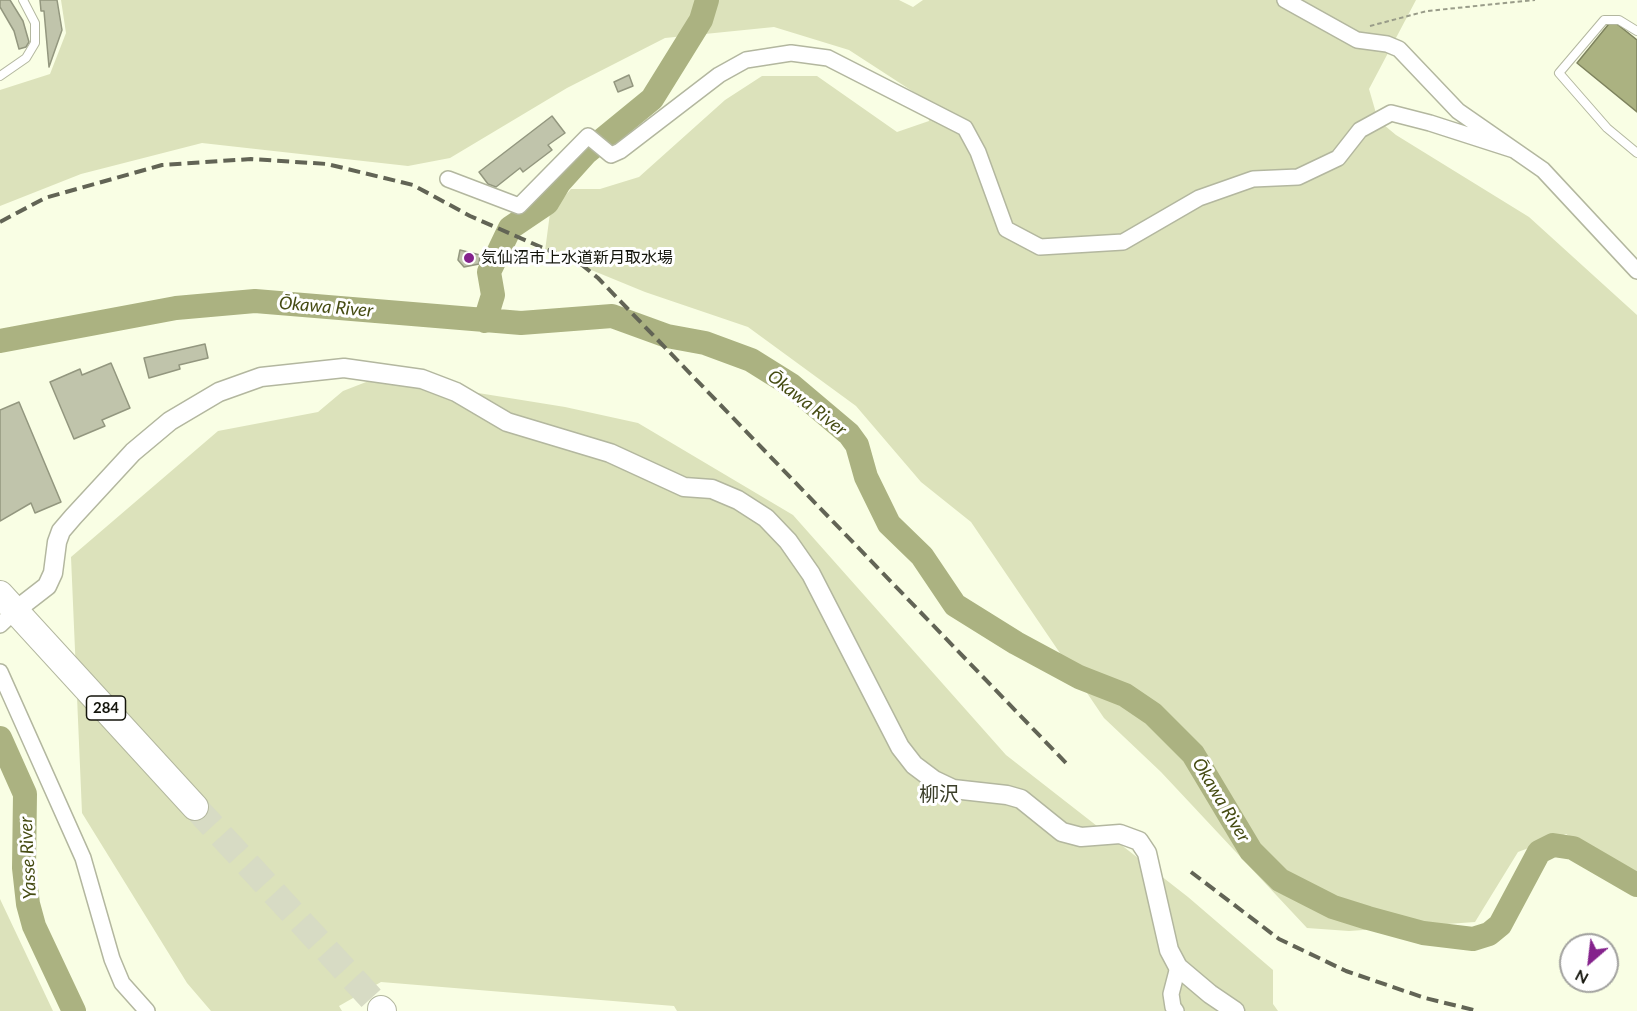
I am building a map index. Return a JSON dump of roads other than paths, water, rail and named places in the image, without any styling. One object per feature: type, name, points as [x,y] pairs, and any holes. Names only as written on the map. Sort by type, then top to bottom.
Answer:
[{"type":"highway","name":"284","points":[[6,610],[195,807]]},
{"type":"street","points":[[1285,0],[1329,26],[1347,32],[1357,40],[1387,44],[1399,49],[1458,111],[1543,170],[1637,271]]},
{"type":"street","points":[[448,179],[519,206],[588,136],[611,154],[620,151],[719,75],[746,60],[791,53],[828,58],[965,128],[978,152],[1006,229],[1040,247],[1123,242],[1199,198],[1253,179],[1298,177],[1338,158],[1360,130],[1390,113],[1430,123],[1514,150]]},
{"type":"street","points":[[6,610],[47,586],[53,573],[61,531],[133,452],[170,421],[219,392],[261,377],[344,368],[422,379],[456,392],[507,422],[610,453],[684,487],[712,489],[738,500],[766,518],[788,541],[811,574],[900,747],[914,765],[934,780],[953,789],[1007,795],[1021,800],[1062,832],[1081,837],[1120,834],[1139,841],[1147,854],[1169,950],[1178,967],[1210,994],[1235,1011]]},
{"type":"street","points":[[0,672],[83,858],[112,958],[122,983],[147,1011]]},
{"type":"street","points":[[1176,1011],[1173,1007],[1172,994],[1178,967]]},
{"type":"lane","points":[[0,76],[26,58],[35,43],[35,23],[23,0]]},
{"type":"lane","points":[[1637,31],[1619,20],[1604,20],[1559,73],[1607,128],[1637,153]]},
{"type":"waterway","points":[[485,321],[493,295],[489,272],[510,228],[547,203],[559,183],[586,153],[652,99],[701,20],[707,0]]},
{"type":"waterway","name":"Ōkawa River","points":[[0,341],[176,308],[255,301],[521,323],[612,316],[667,336],[705,343],[751,360],[791,385],[849,434],[857,445],[866,477],[889,524],[922,556],[955,605],[1016,643],[1079,677],[1125,695],[1153,714],[1193,754],[1251,851],[1280,880],[1333,907],[1368,918],[1423,933],[1473,939],[1489,934],[1500,925],[1539,852],[1553,845],[1573,848],[1637,885]]},
{"type":"waterway","name":"Yasse River","points":[[0,738],[25,794],[24,868],[28,904],[34,926],[74,1011]]},
{"type":"tunnel","points":[[195,807],[381,1009]]},
{"type":"railway","points":[[0,222],[45,198],[162,165],[251,159],[327,164],[413,185],[470,216],[582,265],[598,278],[1066,763]]},
{"type":"railway","points":[[1191,872],[1279,939],[1346,971],[1425,998],[1478,1011]]},
{"type":"place","name":"気仙沼市上水道新月取水場","points":[[469,258]]},
{"type":"district","name":"柳沢","points":[[939,795]]}]
